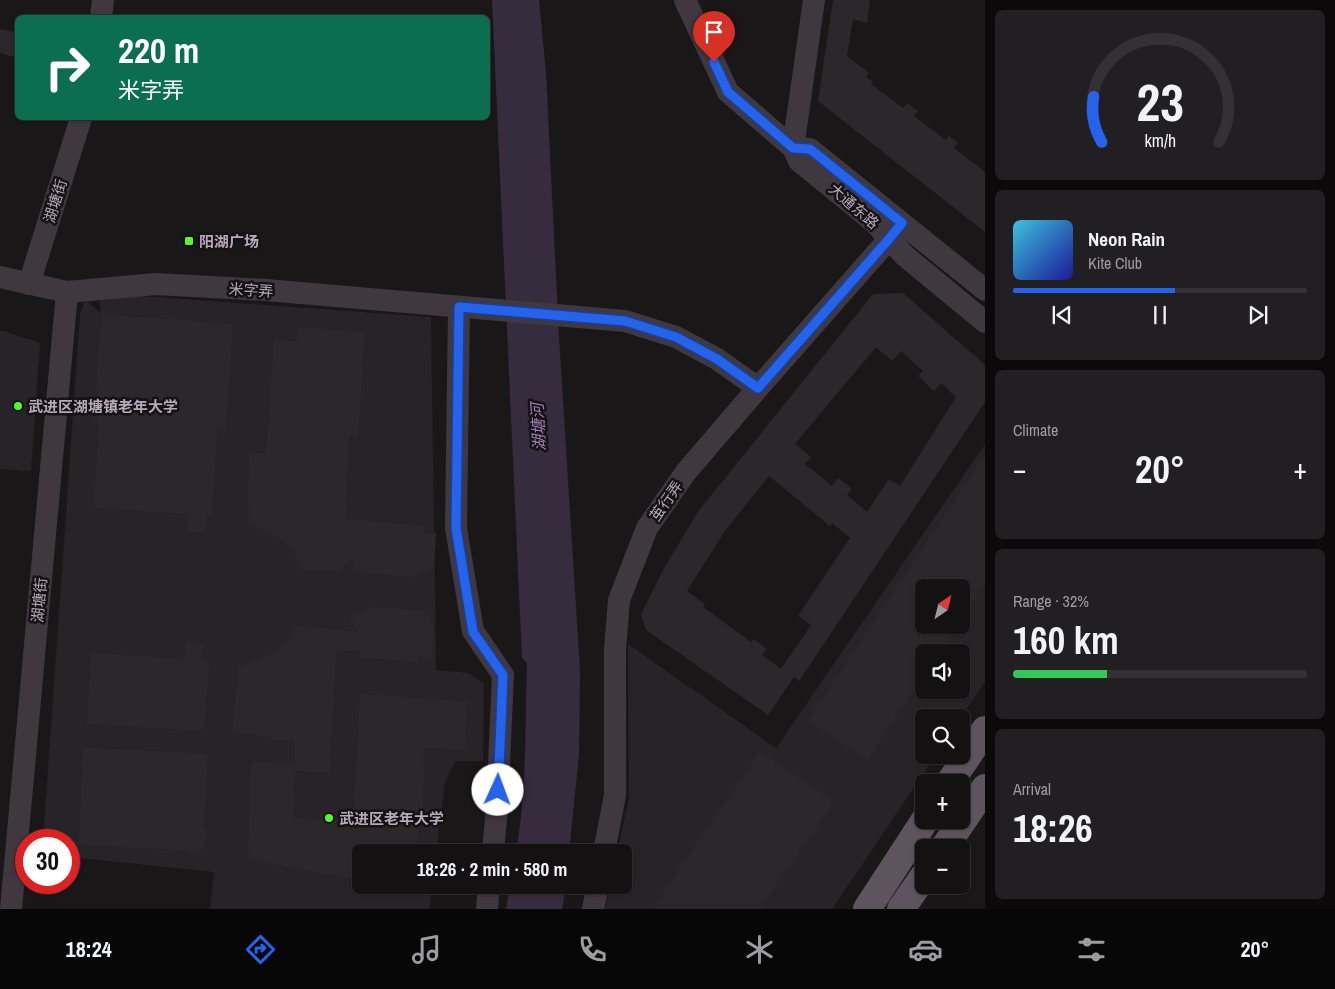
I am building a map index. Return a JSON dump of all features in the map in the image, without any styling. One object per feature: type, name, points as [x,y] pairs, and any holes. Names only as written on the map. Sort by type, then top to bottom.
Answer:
[{"type":"main road","points":[[955,774],[985,730]]},
{"type":"main road","points":[[950,839],[985,788]]},
{"type":"main road","points":[[867,909],[920,829]]},
{"type":"main road","points":[[901,909],[915,889]]},
{"type":"street","points":[[101,15],[102,0]]},
{"type":"street","name":"大通东路","points":[[685,0],[728,92],[793,148],[810,149],[895,231],[985,290]]},
{"type":"street","points":[[793,148],[814,0]]},
{"type":"street","name":"湖塘街","points":[[29,284],[80,120]]},
{"type":"street","name":"大通东路","points":[[895,231],[904,256],[985,322]]},
{"type":"street","name":"茧行弄","points":[[606,844],[615,795],[615,649],[619,600],[647,528],[686,472],[895,231]]},
{"type":"street","name":"米字弄","points":[[0,277],[66,292],[156,284],[266,290],[625,321],[676,337],[717,359],[758,388]]},
{"type":"street","name":"湖塘街","points":[[11,909],[66,292]]},
{"type":"street","points":[[459,307],[456,528],[473,632],[503,675],[497,808],[493,844]]},
{"type":"street","points":[[487,909],[488,894]]},
{"type":"street","points":[[593,909],[596,894]]},
{"type":"shaded area","points":[[99,293],[431,317],[436,670],[468,673],[484,683],[483,761],[455,761],[445,783],[437,844],[352,844],[352,894],[431,894],[429,909],[210,909],[214,872],[80,858],[80,829],[44,829],[80,315],[85,300],[101,313]]},
{"type":"shaded area","name":"武进区湖塘镇老年大学","points":[[0,330],[40,343],[31,471],[0,469]]},
{"type":"shaded area","points":[[985,444],[985,682],[966,709],[915,709],[915,764],[930,764],[923,774],[915,774],[915,786],[832,909],[605,909],[608,894],[632,894],[632,844],[619,844],[629,800],[628,644],[776,748]]},
{"type":"water","name":"湖塘河","points":[[492,0],[539,0],[546,73],[559,337],[580,671],[579,755],[570,844],[517,844],[524,782],[526,734],[527,663],[522,658]]},
{"type":"water","points":[[508,894],[564,894],[562,909],[506,909]]},
{"type":"building","points":[[833,0],[870,0],[867,23],[853,19],[847,56],[869,73],[866,77],[873,82],[871,84],[903,108],[907,103],[918,111],[914,116],[946,140],[949,136],[958,143],[954,148],[985,172],[985,232],[818,101]]},
{"type":"building","points":[[0,29],[15,32],[15,57],[0,53]]},
{"type":"building","points":[[903,293],[985,365],[985,402],[799,681],[794,677],[768,715],[646,630],[641,614],[663,570],[697,513],[873,294]],"holes":[[[876,347],[892,361],[901,351],[923,371],[918,376],[934,391],[941,383],[956,397],[900,486],[889,479],[867,512],[847,495],[852,489],[838,478],[832,486],[805,464],[811,457],[795,444]],[[769,476],[830,526],[832,523],[850,538],[798,616],[811,625],[781,669],[762,655],[767,649],[753,639],[751,642],[703,607],[705,604],[687,591],[725,531]]]},
{"type":"building","points":[[101,314],[233,324],[226,430],[217,429],[212,515],[206,515],[205,533],[187,532],[188,514],[94,508],[99,421],[94,421]]},
{"type":"building","points":[[298,327],[365,332],[358,437],[349,436],[346,519],[425,526],[424,532],[436,533],[434,566],[415,577],[361,573],[358,570],[353,570],[354,556],[340,570],[301,570],[294,554],[283,540],[248,522],[249,452],[266,453],[274,339],[297,341]]},
{"type":"building","points":[[985,455],[985,584],[970,606],[970,579],[915,579],[915,634],[951,634],[944,644],[915,644],[915,689],[868,760],[808,720]]},
{"type":"building","points":[[368,607],[422,610],[430,618],[429,627],[434,622],[431,657],[419,656],[418,662],[359,658],[360,652],[336,651],[330,773],[295,771],[293,818],[353,821],[360,694],[468,701],[465,750],[424,748],[423,810],[421,810],[416,844],[352,844],[352,879],[248,859],[251,762],[295,763],[295,741],[271,740],[271,736],[232,733],[238,667],[274,653],[287,641],[295,625],[358,632],[350,618]]},
{"type":"building","points":[[186,642],[204,643],[203,661],[209,662],[204,731],[87,724],[91,653],[185,659]]},
{"type":"building","points":[[83,747],[208,754],[204,826],[207,836],[206,844],[201,852],[194,854],[181,850],[80,845]]},
{"type":"building","points":[[760,751],[834,802],[760,909],[652,909]]},
{"type":"place","name":"阳湖广场","points":[[189,241]]},
{"type":"place","name":"武进区湖塘镇老年大学","points":[[18,406]]},
{"type":"place","name":"武进区老年大学","points":[[329,818]]},
{"type":"route","points":[[498,790],[503,675],[473,632],[456,528],[459,307],[625,321],[676,337],[717,359],[758,388],[902,223],[810,149],[793,148],[728,92],[714,62]]}]
